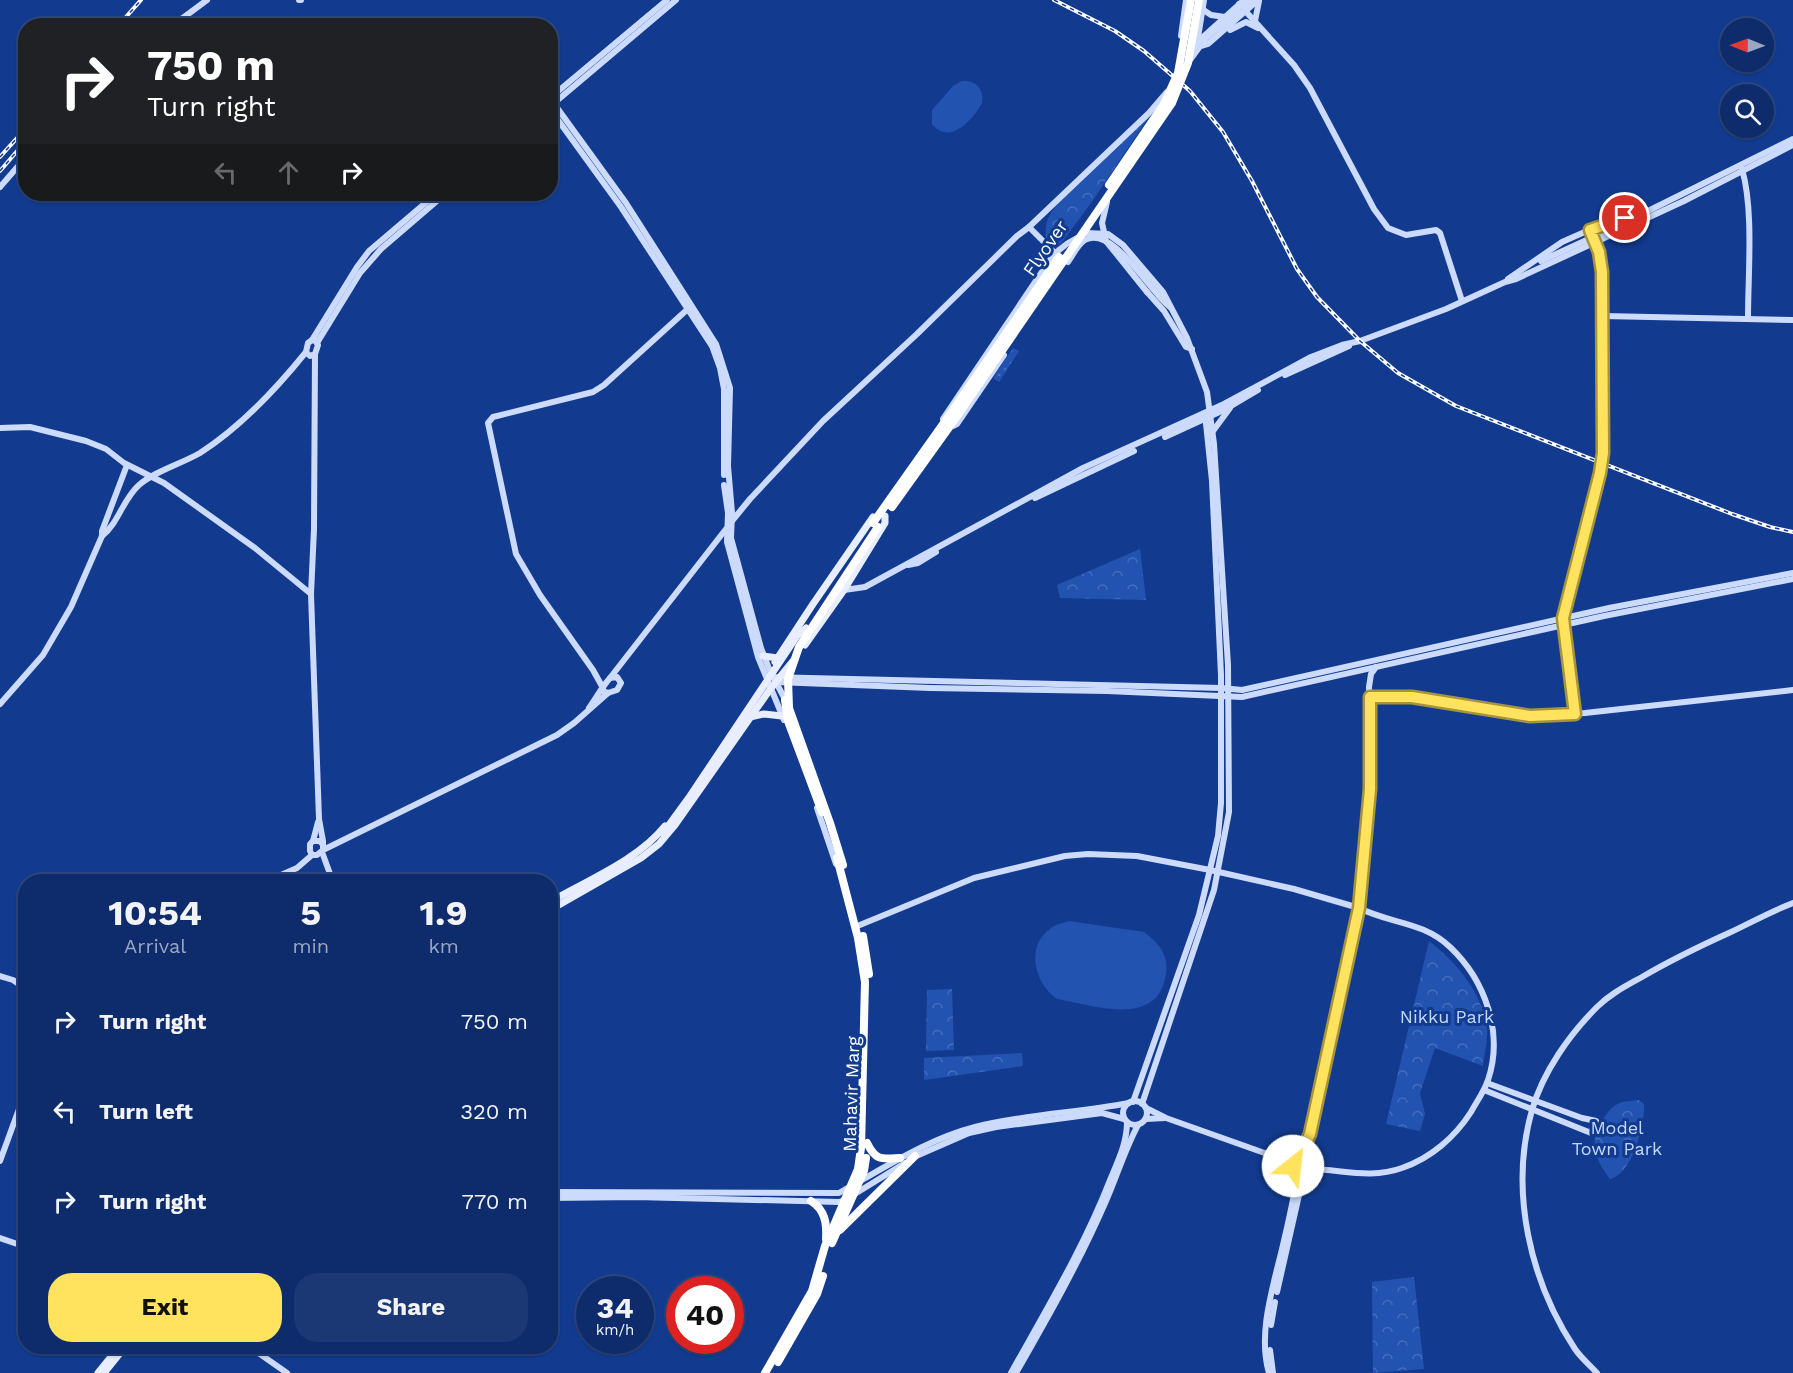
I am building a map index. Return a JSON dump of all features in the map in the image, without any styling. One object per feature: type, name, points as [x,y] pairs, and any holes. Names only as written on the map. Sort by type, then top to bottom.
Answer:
[{"type":"highway","name":"Flyover","points":[[948,423],[1164,104],[1178,73],[1191,0]]},
{"type":"highway","name":"Flyover","points":[[948,423],[1172,103],[1188,63],[1201,4]]},
{"type":"highway","points":[[842,868],[786,709],[787,669],[806,628],[948,423]]},
{"type":"highway","points":[[842,868],[830,823],[791,719],[788,679],[799,647],[879,520]]},
{"type":"highway","name":"Mahavir Marg","points":[[765,1373],[812,1291],[825,1246],[845,1200],[859,1182],[864,1171],[867,1143],[871,1005],[867,957],[842,868]]},
{"type":"highway","name":"Mahavir Marg","points":[[772,1373],[817,1294],[830,1248],[858,1169],[861,1148],[865,982],[857,926]]},
{"type":"highway","points":[[867,1143],[876,1157],[900,1158]]},
{"type":"highway","points":[[836,1234],[915,1156]]},
{"type":"highway","points":[[811,1201],[824,1213],[825,1246]]},
{"type":"main road","points":[[558,905],[641,858],[659,844],[675,825],[750,717],[773,679],[778,658],[872,518],[885,523],[844,590],[773,679],[714,756],[659,834]]},
{"type":"main road","points":[[558,897],[642,849],[659,834],[696,788],[800,633],[806,628]]},
{"type":"main road","points":[[764,656],[778,658]]},
{"type":"main road","points":[[750,717],[764,714],[782,716]]},
{"type":"main road","points":[[98,1373],[115,1354]]},
{"type":"main road","points":[[104,1373],[117,1354]]},
{"type":"street","points":[[183,18],[207,0]]},
{"type":"street","points":[[558,97],[667,0]]},
{"type":"street","points":[[558,97],[676,0]]},
{"type":"street","points":[[1186,0],[1181,37],[1188,46],[1196,47],[1214,43],[1233,27],[1246,22],[1268,36]]},
{"type":"street","points":[[1196,47],[1201,4],[1204,0]]},
{"type":"street","name":"Flyover","points":[[1188,63],[1206,38],[1251,0]]},
{"type":"street","points":[[1207,44],[1258,0]]},
{"type":"street","points":[[1255,21],[1258,0]]},
{"type":"street","points":[[1196,47],[1203,37],[1241,2],[1246,11],[1294,65],[1310,88],[1374,209],[1388,228],[1406,235],[1431,230],[1440,233],[1462,301]]},
{"type":"street","points":[[1201,4],[1211,15],[1225,16]]},
{"type":"street","name":"Flyover","points":[[283,874],[297,868],[321,845],[340,841],[558,735],[574,723],[609,684],[619,666],[623,664],[750,499],[823,421],[925,327],[994,256],[1029,227],[1149,113],[1171,88]]},
{"type":"street","points":[[558,113],[717,344],[730,388],[728,466],[731,538],[764,656],[773,679],[782,716],[822,821],[837,868],[846,867],[843,851],[824,796],[792,712],[773,679],[749,628],[727,542],[723,465],[724,389],[712,346],[691,307]]},
{"type":"street","points":[[844,590],[865,587],[908,565],[918,563],[1084,473],[1232,405],[1275,380],[1344,350],[1352,344],[1516,279],[1742,168],[1793,139]]},
{"type":"street","points":[[1527,267],[1594,240],[1644,213],[1793,145]]},
{"type":"street","points":[[0,187],[18,167]]},
{"type":"street","points":[[1742,168],[1748,206],[1748,318]]},
{"type":"street","name":"Flyover","points":[[1108,195],[1102,223],[1106,241],[1164,311],[1186,347],[1192,349]]},
{"type":"street","points":[[330,874],[321,845],[319,819],[311,594],[314,529],[315,341],[357,267],[369,251],[428,201]]},
{"type":"street","points":[[102,536],[135,489],[153,476],[197,454],[221,437],[278,386],[306,352],[308,344],[315,341],[365,267],[406,226],[436,201]]},
{"type":"street","points":[[1505,282],[1562,242],[1605,223],[1644,213]]},
{"type":"street","points":[[1029,227],[1054,254],[1067,263]]},
{"type":"street","points":[[1575,714],[1562,622],[1602,463],[1601,259],[1590,230]]},
{"type":"street","points":[[1146,1119],[1144,1106],[1158,1045],[1199,915],[1218,836],[1221,803],[1225,693],[1207,392],[1192,349],[1163,292],[1130,253],[1108,234],[1086,233],[1054,254],[943,418],[948,423],[957,424],[1067,263],[1083,241],[1088,238],[1093,237],[1111,242],[1162,301],[1170,307]]},
{"type":"street","points":[[609,684],[593,670],[540,595],[518,559],[509,528],[488,423],[493,417],[593,392],[691,307]]},
{"type":"street","points":[[1603,316],[1793,320]]},
{"type":"street","points":[[1208,415],[1311,357],[1342,345],[1352,344]]},
{"type":"street","points":[[306,352],[310,356],[315,354]]},
{"type":"street","points":[[1213,431],[1232,405]]},
{"type":"street","points":[[1011,1373],[1064,1279],[1102,1200],[1125,1141],[1126,1121],[1123,1112],[1131,1102],[1158,1045],[1203,926],[1218,872],[1228,812],[1218,480],[1213,431],[1208,415]]},
{"type":"street","points":[[0,428],[30,427],[86,441],[106,449],[127,465],[153,476],[255,548],[311,594]]},
{"type":"street","points":[[0,704],[44,655],[71,607],[102,536],[127,465]]},
{"type":"street","points":[[1225,693],[1242,698],[1562,622],[1617,606],[1793,573]]},
{"type":"street","points":[[773,679],[1225,693],[1562,622],[1793,579]]},
{"type":"street","points":[[1312,1169],[1309,1154],[1310,1134],[1359,908],[1370,789],[1369,687],[1371,674],[1376,667]]},
{"type":"street","points":[[1359,670],[1363,673],[1369,687]]},
{"type":"street","points":[[1370,697],[1412,697],[1530,716],[1575,714],[1793,690]]},
{"type":"street","points":[[321,845],[309,847],[313,855],[329,871]]},
{"type":"street","points":[[857,926],[969,880],[1065,856],[1103,854],[1137,856],[1294,889],[1427,930],[1449,946],[1464,962],[1485,998],[1491,1019],[1493,1041],[1492,1059],[1484,1090],[1457,1132],[1436,1150],[1415,1163],[1380,1174],[1312,1169],[1301,1172]]},
{"type":"street","points":[[1597,1373],[1576,1351],[1560,1323],[1535,1266],[1528,1234],[1523,1165],[1527,1128],[1535,1101],[1556,1059],[1597,1007],[1615,992],[1671,960],[1793,903]]},
{"type":"street","points":[[0,976],[18,984]]},
{"type":"street","points":[[1484,1090],[1591,1133],[1596,1121],[1487,1083]]},
{"type":"street","points":[[859,1182],[921,1146],[976,1127],[1015,1118],[1104,1108],[1131,1102],[1166,1118],[1269,1154],[1293,1159],[1309,1154]]},
{"type":"street","points":[[0,1161],[18,1112]]},
{"type":"street","points":[[558,1192],[839,1193],[852,1190],[915,1156],[969,1133],[1102,1113],[1138,1125]]},
{"type":"street","points":[[1016,1373],[1068,1281],[1107,1201],[1138,1125],[1146,1119],[1166,1118]]},
{"type":"street","points":[[1309,1154],[1330,1170]]},
{"type":"street","points":[[1271,1373],[1269,1335],[1301,1172],[1293,1159]]},
{"type":"street","points":[[558,1198],[636,1197],[839,1202],[845,1200]]},
{"type":"street","points":[[0,1238],[18,1244]]},
{"type":"street","points":[[260,1354],[287,1373]]},
{"type":"green space","points":[[962,81],[978,86],[982,94],[982,103],[973,117],[960,128],[953,132],[939,130],[932,124],[932,110],[953,86]]},
{"type":"green space","points":[[1151,114],[1057,249],[1046,237],[1047,221],[1051,212]]},
{"type":"green space","points":[[1013,348],[1019,351],[999,382],[993,378]]},
{"type":"green space","points":[[1140,549],[1146,600],[1060,598],[1057,585]]},
{"type":"green space","points":[[1069,921],[1144,932],[1154,941],[1162,950],[1167,967],[1160,991],[1151,1002],[1137,1008],[1105,1008],[1057,999],[1049,992],[1038,974],[1035,954],[1043,936],[1053,927]]},
{"type":"green space","name":"Nikku Park","points":[[1429,941],[1467,979],[1480,1003],[1487,1038],[1483,1066],[1435,1048],[1420,1093],[1425,1114],[1420,1131],[1386,1124]]},
{"type":"green space","points":[[952,989],[954,1050],[926,1051],[927,990]]},
{"type":"green space","points":[[1022,1053],[1023,1066],[924,1080],[924,1058]]},
{"type":"green space","name":"Model Town Park","points":[[1639,1100],[1644,1104],[1644,1113],[1636,1147],[1625,1168],[1610,1179],[1600,1165],[1595,1150],[1598,1127],[1615,1106],[1622,1102]]},
{"type":"green space","points":[[1414,1277],[1424,1369],[1373,1373],[1372,1282]]},
{"type":"railway","points":[[125,18],[141,0]]},
{"type":"railway","points":[[1054,0],[1115,31],[1144,51],[1190,91],[1223,132],[1252,181],[1297,269],[1317,297],[1360,341],[1398,373],[1456,406],[1732,514],[1793,532]]},
{"type":"railway","points":[[0,157],[18,137]]},
{"type":"railway","points":[[0,171],[18,150]]},
{"type":"route","points":[[1293,1166],[1294,1156],[1302,1151],[1310,1134],[1359,908],[1370,789],[1370,697],[1412,697],[1530,716],[1575,714],[1562,626],[1603,453],[1602,272],[1601,259],[1590,230],[1625,218]]}]
